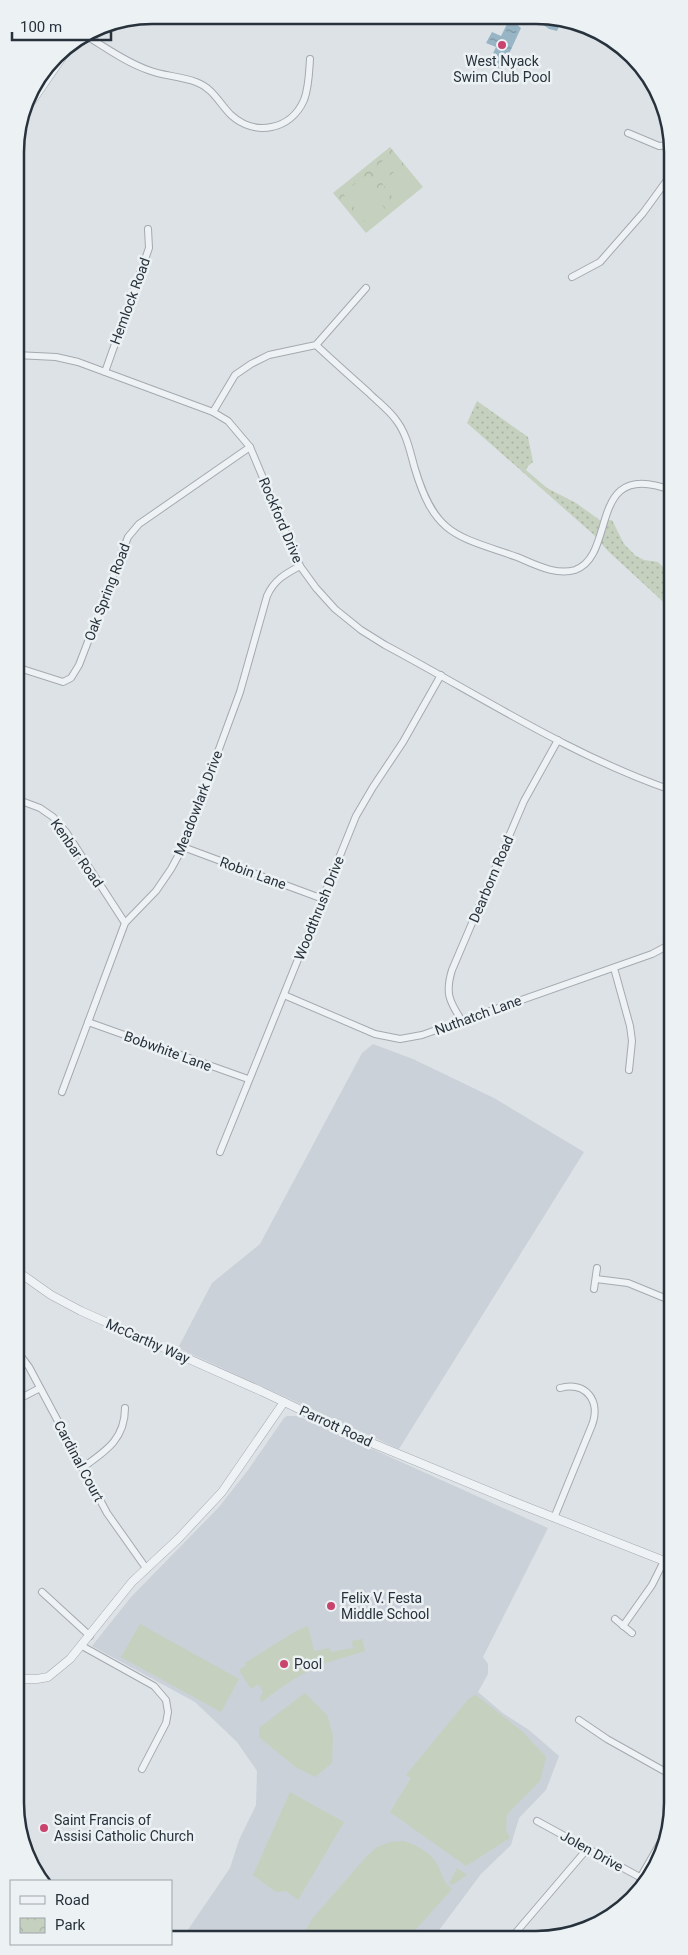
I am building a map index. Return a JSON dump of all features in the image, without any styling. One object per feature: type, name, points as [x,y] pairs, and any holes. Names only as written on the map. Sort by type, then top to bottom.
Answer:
[{"type":"street","points":[[91,39],[126,61],[146,70],[196,82],[208,88],[218,97],[231,115],[245,125],[262,128],[281,126],[294,115],[303,102],[308,86],[310,59]]},
{"type":"street","points":[[42,87],[53,70]]},
{"type":"street","points":[[628,134],[660,146],[664,146]]},
{"type":"street","points":[[572,277],[600,262],[643,213],[664,184]]},
{"type":"street","name":"Hemlock Road","points":[[106,372],[149,248],[148,229]]},
{"type":"street","points":[[213,412],[236,375],[251,364],[270,356],[316,345],[366,288]]},
{"type":"street","points":[[316,345],[396,420],[406,437],[421,487],[430,509],[443,525],[460,537],[551,570],[567,573],[582,568],[592,556],[607,510],[614,497],[625,487],[639,483],[655,484],[664,487]]},
{"type":"street","name":"Rockford Drive","points":[[24,356],[78,362],[213,412],[228,421],[250,447],[300,566],[335,609],[361,630],[385,645],[558,740],[627,775],[664,788]]},
{"type":"street","name":"Oak Spring Road","points":[[24,670],[63,682],[71,678],[79,666],[128,537],[139,524],[250,447]]},
{"type":"street","name":"Meadowlark Drive","points":[[62,1092],[125,923],[156,891],[183,847],[240,692],[267,596],[272,586],[281,576],[300,566]]},
{"type":"street","name":"Woodthrush Drive","points":[[220,1152],[356,816],[403,742],[441,675]]},
{"type":"street","name":"Dearborn Road","points":[[462,1021],[448,997],[448,984],[452,970],[524,801],[558,740]]},
{"type":"street","name":"Kenbar Road","points":[[24,802],[40,808],[53,817],[66,832],[125,923]]},
{"type":"street","name":"Robin Lane","points":[[183,847],[323,899]]},
{"type":"street","name":"Nuthatch Lane","points":[[284,995],[375,1034],[400,1039],[422,1035],[614,968],[664,948]]},
{"type":"street","points":[[614,968],[630,1026],[632,1041],[629,1070]]},
{"type":"street","name":"Bobwhite Lane","points":[[88,1022],[248,1079]]},
{"type":"street","points":[[594,1289],[597,1268]]},
{"type":"street","name":"McCarthy Way","points":[[24,1276],[74,1308],[284,1402]]},
{"type":"street","points":[[596,1279],[628,1283],[664,1298]]},
{"type":"street","name":"Cardinal Court","points":[[24,1362],[115,1526],[146,1568]]},
{"type":"street","points":[[554,1518],[592,1426],[595,1414],[591,1398],[582,1389],[571,1386],[560,1388]]},
{"type":"street","points":[[24,1396],[40,1388]]},
{"type":"street","name":"Parrott Road","points":[[24,1679],[37,1680],[48,1677],[62,1667],[82,1646],[126,1589],[146,1568],[182,1536],[222,1492],[284,1402],[381,1447],[664,1561]]},
{"type":"street","points":[[82,1468],[112,1444],[121,1432],[125,1421],[124,1408]]},
{"type":"street","points":[[623,1626],[664,1568]]},
{"type":"street","points":[[42,1592],[90,1636]]},
{"type":"street","points":[[615,1619],[632,1633]]},
{"type":"street","points":[[82,1646],[154,1686],[166,1700],[168,1712],[166,1723],[142,1769]]},
{"type":"street","points":[[579,1720],[607,1739],[664,1771]]},
{"type":"street","name":"Jolen Drive","points":[[537,1821],[640,1878]]},
{"type":"street","points":[[517,1931],[588,1848]]},
{"type":"shaded area","points":[[373,1044],[413,1059],[494,1098],[584,1152],[399,1449],[178,1348],[212,1283],[260,1244],[362,1053]]},
{"type":"shaded area","points":[[287,1416],[297,1416],[317,1424],[548,1528],[483,1657],[488,1664],[488,1674],[478,1692],[504,1714],[529,1730],[559,1756],[546,1790],[519,1818],[511,1845],[481,1874],[438,1931],[187,1931],[230,1868],[239,1840],[256,1805],[257,1771],[237,1742],[195,1702],[92,1646],[131,1597],[219,1507],[248,1470]]},
{"type":"green space","points":[[390,147],[423,187],[366,233],[333,193]]},
{"type":"green space","points":[[389,156],[396,164],[378,179],[371,170]]},
{"type":"green space","points":[[399,168],[406,176],[388,191],[381,182]]},
{"type":"green space","points":[[361,179],[368,187],[349,202],[343,193]]},
{"type":"green space","points":[[409,180],[416,188],[397,203],[390,194]]},
{"type":"green space","points":[[371,191],[377,199],[359,214],[352,205]]},
{"type":"green space","points":[[380,203],[387,211],[369,226],[362,217]]},
{"type":"green space","points":[[477,401],[528,437],[533,462],[526,470],[547,488],[576,503],[601,521],[612,520],[624,544],[636,556],[644,560],[658,562],[664,568],[664,603],[609,552],[593,534],[467,423]]},
{"type":"green space","points":[[140,1624],[239,1679],[221,1712],[121,1657]]},
{"type":"green space","name":"Pool","points":[[308,1626],[314,1651],[329,1648],[331,1652],[353,1648],[352,1641],[362,1639],[365,1651],[315,1668],[287,1684],[261,1703],[260,1697],[263,1692],[258,1684],[251,1689],[239,1670],[246,1665],[245,1663],[296,1631]]},
{"type":"green space","points":[[305,1693],[327,1715],[333,1736],[332,1763],[315,1777],[294,1766],[259,1737],[259,1728]]},
{"type":"green space","points":[[476,1695],[523,1732],[546,1757],[540,1781],[507,1814],[506,1830],[510,1838],[466,1866],[390,1812],[411,1778],[406,1775],[469,1698]]},
{"type":"green space","points":[[290,1792],[344,1822],[298,1900],[286,1891],[276,1892],[253,1875]]},
{"type":"green space","points":[[404,1841],[428,1853],[438,1866],[444,1880],[452,1889],[414,1931],[305,1931],[312,1919],[366,1857],[377,1847],[390,1842]]},
{"type":"green space","points":[[457,1868],[467,1875],[452,1885],[449,1884]]},
{"type":"water","name":"West Nyack Swim Club Pool","points":[[507,24],[516,24],[521,28],[502,69],[493,66],[489,62],[496,47],[486,43],[492,32],[501,36]]},
{"type":"water","points":[[542,24],[559,26],[557,31],[549,29]]},
{"type":"place","name":"West Nyack Swim Club Pool","points":[[502,45]]},
{"type":"place","name":"Felix V. Festa Middle School","points":[[331,1606]]},
{"type":"place","name":"Pool","points":[[284,1664]]},
{"type":"place","name":"Saint Francis of Assisi Catholic Church","points":[[44,1828]]}]
